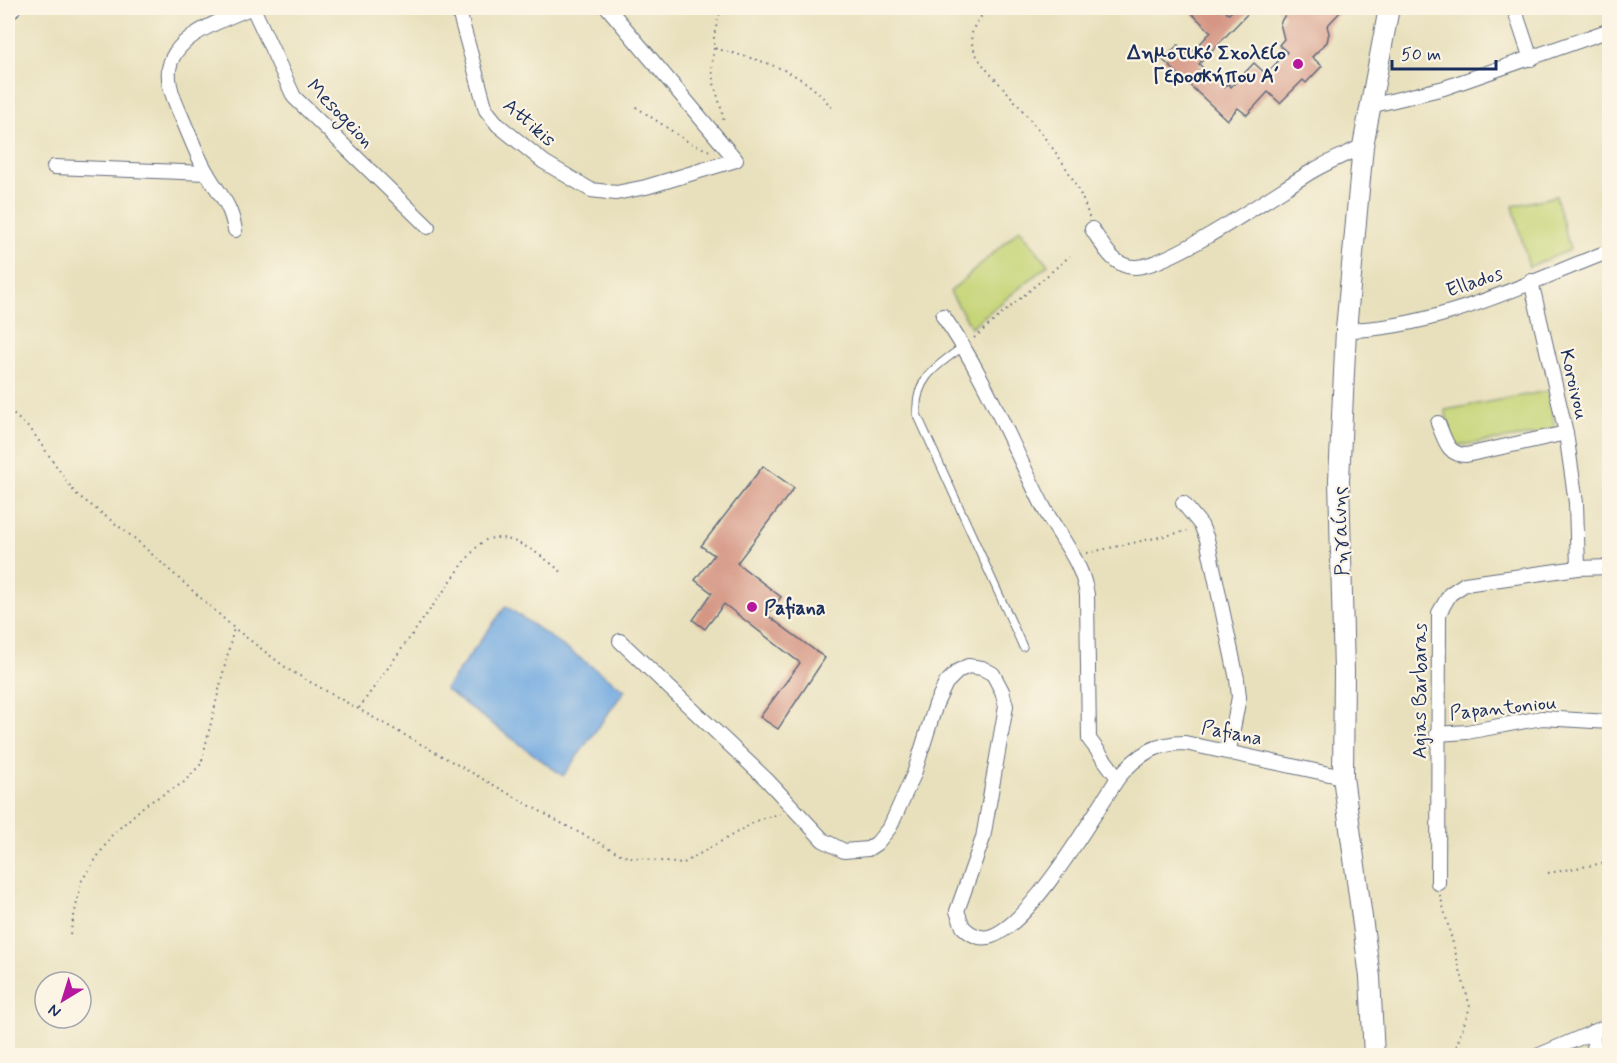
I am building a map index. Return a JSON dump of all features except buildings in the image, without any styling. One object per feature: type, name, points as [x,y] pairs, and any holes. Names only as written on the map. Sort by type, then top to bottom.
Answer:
[{"type":"street","points":[[235,230],[231,208],[207,173],[173,97],[169,80],[170,64],[186,40],[201,29],[251,8]]},
{"type":"street","name":"Mesogeion","points":[[251,8],[294,96],[428,227]]},
{"type":"street","name":"Attikis","points":[[458,8],[486,110],[498,125],[544,162],[591,190],[616,193],[646,187],[736,160],[608,8]]},
{"type":"street","name":"Ρηγαίνης","points":[[1374,1056],[1370,977],[1343,777],[1344,672],[1339,480],[1346,330],[1363,146],[1389,8]]},
{"type":"street","points":[[1514,8],[1531,59]]},
{"type":"street","points":[[1370,106],[1444,88],[1610,30]]},
{"type":"street","points":[[1092,229],[1113,259],[1122,265],[1144,266],[1193,244],[1316,169],[1363,146]]},
{"type":"street","points":[[54,167],[207,173]]},
{"type":"street","name":"Ellados","points":[[1346,330],[1374,328],[1479,302],[1610,251]]},
{"type":"street","name":"Koroivou","points":[[1531,281],[1566,433],[1576,503],[1578,568]]},
{"type":"street","points":[[943,316],[964,346],[1000,413],[1047,514],[1074,556],[1084,578],[1087,595],[1089,739],[1097,753],[1118,778]]},
{"type":"street","points":[[1438,423],[1449,449],[1456,455],[1466,456],[1566,433]]},
{"type":"street","points":[[1183,503],[1202,528],[1207,539],[1239,688],[1229,750]]},
{"type":"street","name":"Agias Barbaras","points":[[1438,883],[1439,613],[1450,594],[1465,584],[1578,568],[1610,567]]},
{"type":"street","name":"Pafiana","points":[[620,641],[833,848],[856,852],[877,843],[901,806],[914,774],[936,704],[946,682],[958,671],[968,666],[982,668],[993,674],[1002,691],[1006,706],[983,838],[957,911],[959,920],[969,933],[987,937],[995,935],[1019,917],[1058,869],[1118,778],[1142,754],[1168,743],[1185,743],[1229,750],[1343,777]]},
{"type":"street","name":"Papantoniou","points":[[1437,734],[1467,732],[1542,718],[1610,722]]},
{"type":"street","points":[[1537,1056],[1610,1025]]},
{"type":"street","points":[[1592,1032],[1596,1056]]},
{"type":"lane","points":[[964,346],[934,369],[917,390],[916,414],[1023,647]]},
{"type":"path","points":[[721,8],[714,35],[714,48],[775,64],[817,88],[832,108]]},
{"type":"path","points":[[990,8],[979,16],[972,31],[972,46],[982,63],[1024,113],[1074,180],[1084,201],[1092,229]]},
{"type":"path","points":[[964,346],[1070,256]]},
{"type":"path","points":[[8,413],[13,414],[32,431],[75,493],[134,538],[234,628],[290,670],[561,824],[624,856],[682,864],[760,819],[794,810]]},
{"type":"path","points":[[1074,556],[1202,528]]},
{"type":"path","points":[[359,708],[465,560],[483,541],[495,538],[534,549],[564,574]]},
{"type":"path","points":[[70,934],[82,880],[112,835],[145,805],[183,783],[201,764],[234,628]]},
{"type":"path","points":[[1548,873],[1610,861]]},
{"type":"path","points":[[1438,883],[1442,906],[1470,1007],[1453,1056]]},
{"type":"green space","points":[[1556,196],[1570,250],[1529,267],[1513,206]]},
{"type":"green space","points":[[1020,229],[1048,265],[971,327],[950,292]]},
{"type":"green space","points":[[1547,391],[1556,432],[1454,446],[1445,410]]},
{"type":"water","points":[[506,606],[625,690],[563,776],[445,689]]},
{"type":"place","name":"Δημοτικό Σχολείο Γεροσκήπου Α΄","points":[[1298,64]]},
{"type":"place","name":"Pafiana","points":[[752,607]]}]
